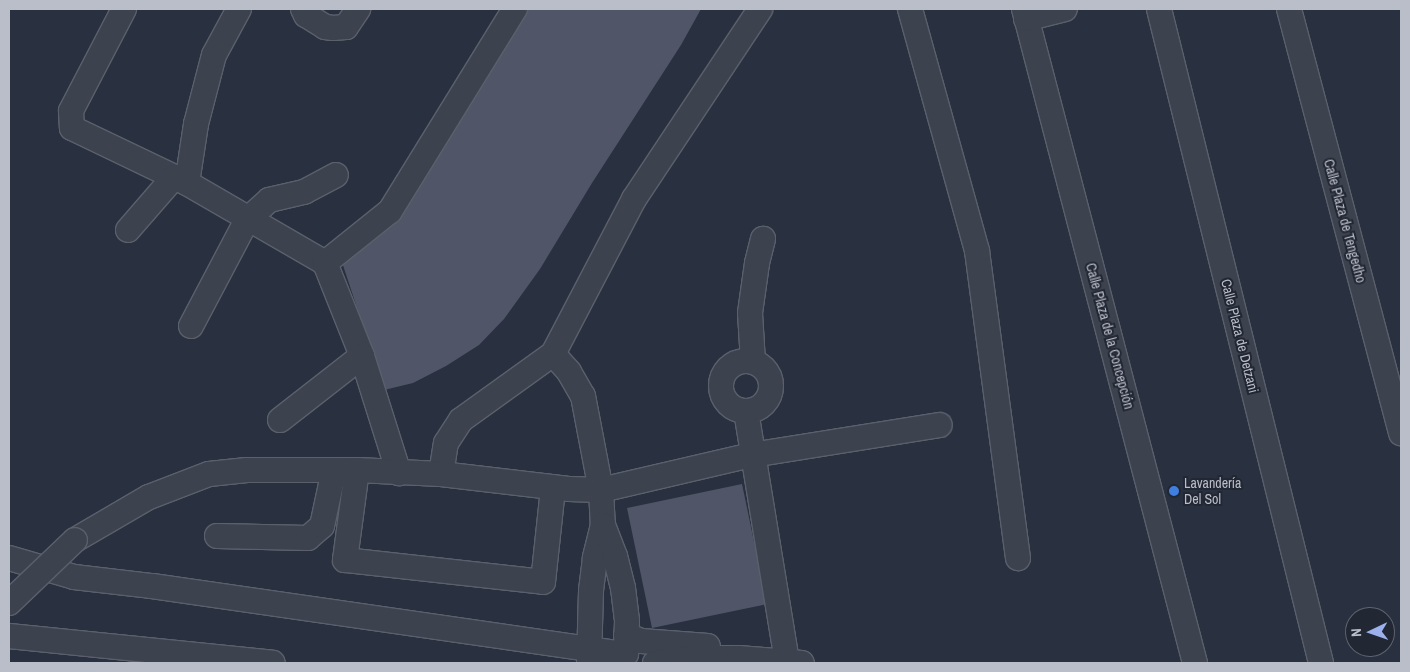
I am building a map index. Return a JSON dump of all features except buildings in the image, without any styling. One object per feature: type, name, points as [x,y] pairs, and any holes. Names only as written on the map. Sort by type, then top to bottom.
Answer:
[{"type":"street","points":[[124,9],[71,111],[72,128],[180,180],[325,263],[362,356],[399,473]]},
{"type":"street","points":[[128,230],[180,180],[214,55],[239,9]]},
{"type":"street","points":[[303,9],[306,15],[325,27],[333,28],[346,27],[358,9]]},
{"type":"street","points":[[325,263],[390,211],[515,9]]},
{"type":"street","points":[[441,474],[446,443],[460,420],[553,354],[634,198],[760,9]]},
{"type":"street","points":[[910,9],[977,251],[1018,558]]},
{"type":"street","points":[[1025,14],[1065,9]]},
{"type":"street","name":"Calle Plaza de Detzani","points":[[1159,9],[1321,663]]},
{"type":"street","name":"Calle Plaza de Tengedho","points":[[1289,9],[1401,433]]},
{"type":"street","name":"Calle Plaza de la Concepción","points":[[1025,14],[1195,663]]},
{"type":"street","points":[[191,326],[247,220],[269,200],[304,192],[336,175]]},
{"type":"street","points":[[753,362],[750,313],[757,263],[763,239]]},
{"type":"street","points":[[553,354],[569,372],[583,396],[601,490],[603,525],[595,558],[591,590],[590,656]]},
{"type":"street","points":[[280,420],[362,356]]},
{"type":"street","points":[[753,362],[766,371],[772,386],[767,401],[761,407],[746,411],[737,410],[729,404],[721,387],[723,378],[735,364],[753,362]]},
{"type":"street","points":[[746,411],[784,661]]},
{"type":"street","points":[[9,603],[75,540],[149,497],[209,474],[247,470],[358,470],[441,474],[554,488],[601,490],[752,455],[940,424]]},
{"type":"street","points":[[217,536],[308,538],[322,526],[334,470]]},
{"type":"street","points":[[358,470],[344,560],[542,582],[554,488]]},
{"type":"street","points":[[603,525],[615,556],[623,588],[626,651]]},
{"type":"street","points":[[9,558],[74,577],[152,586],[590,656],[626,651],[641,641],[742,648],[784,661]]},
{"type":"street","points":[[9,636],[146,657],[273,663]]},
{"type":"street","points":[[655,663],[690,658],[784,661]]},
{"type":"place","name":"Lavandería Del Sol","points":[[1174,491]]}]
